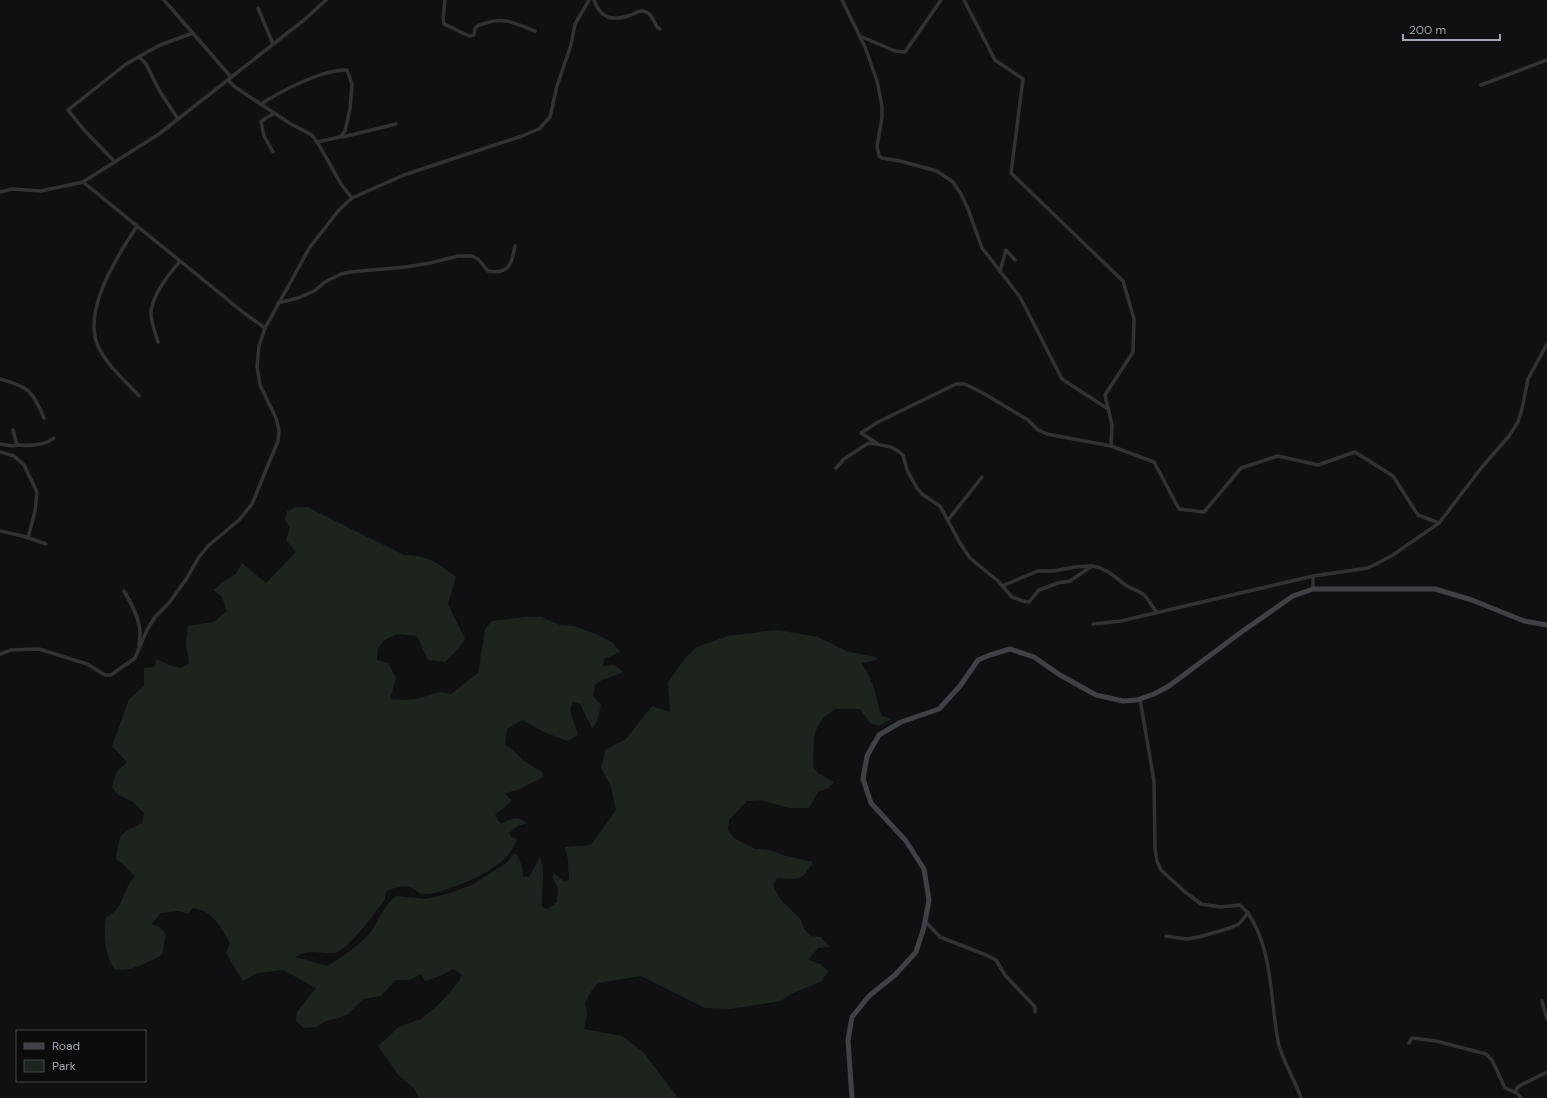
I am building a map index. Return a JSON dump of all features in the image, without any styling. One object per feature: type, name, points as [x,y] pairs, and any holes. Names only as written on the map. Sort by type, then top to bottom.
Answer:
[{"type":"main road","points":[[852,1098],[848,1040],[852,1017],[869,996],[895,975],[916,952],[925,921],[929,900],[924,869],[906,841],[871,803],[863,779],[867,756],[880,735],[901,722],[939,709],[960,686],[978,660],[1010,649],[1034,657],[1060,675],[1096,695],[1123,701],[1140,699],[1169,686],[1293,596],[1313,589],[1434,589],[1472,600],[1524,621],[1547,625]]},
{"type":"street","points":[[164,0],[193,33],[235,87],[312,135],[318,142],[341,184],[352,198]]},
{"type":"street","points":[[0,192],[12,189],[41,192],[83,182],[159,134],[274,44],[326,0]]},
{"type":"street","points":[[445,0],[443,19],[444,24],[469,36],[474,36],[475,28],[478,24],[499,19],[535,32]]},
{"type":"street","points":[[0,654],[11,650],[39,649],[87,664],[105,675],[111,675],[135,658],[147,630],[155,617],[169,603],[188,578],[199,557],[208,546],[240,520],[252,504],[278,441],[279,430],[276,418],[260,385],[257,366],[259,346],[265,328],[310,247],[339,210],[352,198],[404,175],[539,129],[550,117],[557,86],[571,45],[575,24],[589,0]]},
{"type":"street","points":[[594,0],[598,11],[605,17],[612,19],[646,11],[651,16],[656,27],[660,29]]},
{"type":"street","points":[[842,0],[860,36],[872,66],[882,106],[881,127],[877,146],[879,156],[937,171],[953,182],[964,202],[982,248],[1020,297],[1062,379],[1108,409]]},
{"type":"street","points":[[860,36],[895,51],[905,52],[940,0]]},
{"type":"street","points":[[964,0],[995,60],[1023,79],[1011,173],[1123,281],[1134,319],[1133,352],[1105,395],[1112,425],[1111,446]]},
{"type":"street","points":[[258,8],[274,44]]},
{"type":"street","points":[[115,162],[85,131],[68,110],[126,64],[160,45],[193,33]]},
{"type":"street","points":[[139,57],[146,64],[159,90],[178,119]]},
{"type":"street","points":[[1481,85],[1547,60]]},
{"type":"street","points":[[261,104],[291,88],[321,75],[347,70],[352,81],[352,95],[346,126],[340,137]]},
{"type":"street","points":[[273,152],[264,136],[261,122],[275,113]]},
{"type":"street","points":[[318,142],[351,136],[396,124]]},
{"type":"street","points":[[83,182],[244,313],[265,328]]},
{"type":"street","points":[[138,226],[121,251],[110,271],[96,307],[94,328],[98,346],[107,361],[139,396]]},
{"type":"street","points":[[278,303],[298,298],[314,291],[325,282],[342,274],[430,264],[458,256],[472,256],[478,259],[488,271],[497,273],[504,270],[512,262],[515,246]]},
{"type":"street","points":[[1000,271],[1006,250],[1015,260]]},
{"type":"street","points":[[158,342],[151,315],[152,309],[162,286],[180,261]]},
{"type":"street","points":[[1092,624],[1121,621],[1313,576],[1368,568],[1393,555],[1439,523],[1482,467],[1509,436],[1518,422],[1528,379],[1547,344]]},
{"type":"street","points":[[0,379],[23,386],[29,390],[37,401],[44,418]]},
{"type":"street","points":[[879,445],[861,433],[878,422],[956,384],[965,384],[1028,420],[1038,430],[1047,434],[1111,446],[1154,462],[1179,509],[1204,512],[1241,468],[1278,456],[1318,465],[1355,452],[1393,476],[1418,516],[1439,523]]},
{"type":"street","points":[[13,430],[17,445]]},
{"type":"street","points":[[0,444],[29,446],[43,444],[54,438]]},
{"type":"street","points":[[836,468],[862,446],[871,443],[895,448],[903,455],[907,470],[917,488],[922,494],[940,506],[970,558],[998,581],[1014,598],[1029,602],[1039,590],[1058,583],[1070,581],[1092,566]]},
{"type":"street","points":[[0,452],[14,456],[24,465],[38,492],[28,538]]},
{"type":"street","points":[[948,520],[982,477]]},
{"type":"street","points":[[0,531],[13,533],[46,544]]},
{"type":"street","points":[[1002,586],[1038,571],[1054,571],[1075,567],[1092,566],[1109,571],[1128,586],[1139,591],[1157,612]]},
{"type":"street","points":[[1313,576],[1313,589]]},
{"type":"street","points":[[998,581],[1009,582]]},
{"type":"street","points":[[124,591],[134,610],[140,632],[139,649]]},
{"type":"street","points":[[140,632],[147,630]]},
{"type":"street","points":[[1140,699],[1154,781],[1155,849],[1157,861],[1161,870],[1201,904],[1220,907],[1240,905],[1248,913],[1258,930],[1268,966],[1278,1041],[1300,1098]]},
{"type":"street","points":[[1166,936],[1186,939],[1199,937],[1235,926],[1248,913]]},
{"type":"street","points":[[925,921],[940,937],[996,960],[1005,975],[1035,1007],[1035,1012]]},
{"type":"street","points":[[1542,1001],[1547,1019]]},
{"type":"street","points":[[1408,1043],[1412,1038],[1436,1041],[1486,1054],[1492,1060],[1505,1088],[1515,1092],[1521,1098]]},
{"type":"street","points":[[1515,1092],[1521,1085],[1547,1072]]},
{"type":"green space","points":[[296,507],[307,507],[404,555],[427,558],[443,567],[456,577],[448,604],[465,639],[459,648],[445,662],[428,660],[417,636],[397,634],[386,639],[378,648],[377,660],[388,663],[396,678],[390,699],[417,699],[439,692],[451,694],[478,673],[485,629],[492,621],[525,617],[541,617],[560,625],[574,626],[596,634],[613,643],[620,652],[604,659],[603,666],[614,665],[624,672],[600,681],[595,685],[593,696],[601,705],[597,722],[592,728],[580,704],[573,702],[570,710],[578,735],[567,741],[544,732],[522,720],[507,729],[505,745],[512,749],[524,761],[542,772],[543,777],[518,790],[505,793],[512,801],[495,815],[501,824],[514,818],[520,819],[527,823],[518,826],[509,833],[511,837],[517,839],[513,849],[497,865],[476,878],[435,893],[421,893],[406,886],[386,892],[385,899],[361,930],[340,951],[334,953],[310,952],[300,954],[295,957],[328,966],[364,940],[385,908],[396,896],[426,899],[450,893],[472,885],[506,863],[514,854],[517,854],[522,866],[523,876],[529,877],[540,857],[543,869],[542,907],[547,909],[557,902],[558,888],[552,877],[554,873],[564,881],[569,880],[568,859],[565,847],[591,845],[616,810],[611,787],[601,768],[605,750],[626,739],[652,706],[670,712],[668,682],[686,657],[697,647],[728,636],[777,630],[818,637],[846,651],[879,658],[862,663],[868,673],[882,716],[891,719],[879,726],[870,723],[860,709],[835,709],[823,718],[816,730],[814,737],[813,767],[818,773],[834,782],[828,788],[818,792],[809,808],[789,808],[760,800],[747,801],[729,820],[728,830],[734,838],[755,849],[770,850],[786,856],[813,862],[805,873],[799,878],[777,878],[773,885],[780,899],[801,920],[804,929],[811,936],[821,937],[830,947],[818,948],[808,960],[820,964],[828,971],[822,981],[791,994],[781,1001],[730,1009],[705,1008],[641,976],[598,983],[590,993],[585,1003],[587,1014],[584,1029],[622,1036],[643,1052],[676,1095],[681,1098],[419,1098],[414,1088],[399,1076],[378,1046],[399,1027],[421,1019],[439,1004],[458,983],[462,975],[453,969],[440,976],[425,981],[421,974],[409,980],[396,980],[381,996],[363,999],[348,1014],[326,1021],[316,1027],[304,1028],[296,1021],[297,1012],[316,988],[283,970],[258,973],[243,981],[226,953],[230,943],[219,925],[206,912],[193,908],[188,914],[178,911],[161,913],[151,924],[160,927],[166,934],[162,955],[145,964],[133,968],[120,970],[114,969],[107,951],[105,931],[106,918],[113,913],[121,903],[135,876],[116,859],[118,844],[124,833],[142,823],[144,813],[133,802],[117,794],[112,787],[116,773],[127,762],[112,746],[129,699],[144,686],[144,668],[154,667],[157,659],[169,665],[181,668],[189,663],[186,643],[188,626],[214,622],[227,611],[222,597],[214,590],[224,581],[236,574],[242,563],[266,583],[296,552],[286,540],[290,527],[285,520],[287,511]]}]
